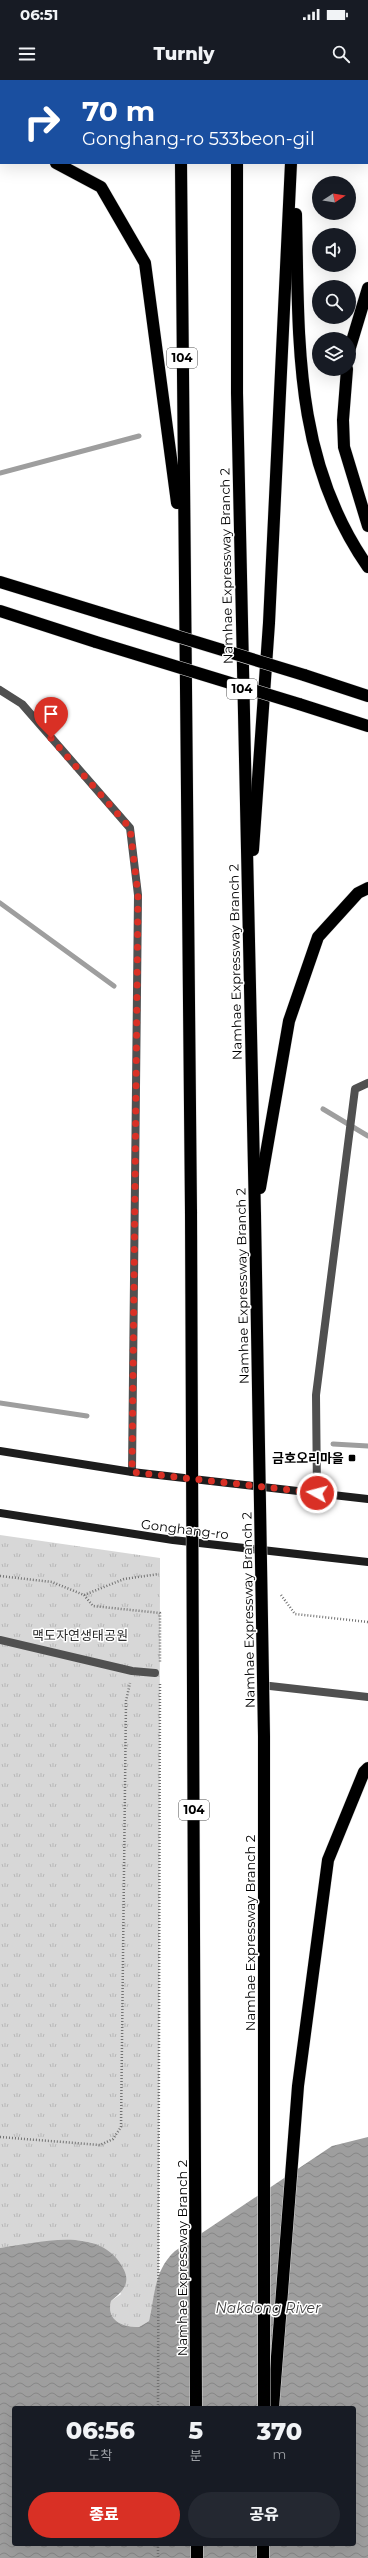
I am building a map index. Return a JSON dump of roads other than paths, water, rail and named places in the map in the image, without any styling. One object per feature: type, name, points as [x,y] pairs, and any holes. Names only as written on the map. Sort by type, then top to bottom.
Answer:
[{"type":"highway","points":[[58,164],[102,187],[145,263],[184,553]]},
{"type":"highway","name":"Namhae Expressway Branch 2","points":[[181,164],[191,1212],[196,2406]]},
{"type":"highway","name":"Namhae Expressway Branch 2","points":[[237,164],[237,409],[255,1215],[264,1736],[264,2406]]},
{"type":"highway","points":[[248,925],[269,623],[291,164]]},
{"type":"highway","points":[[294,164],[298,300],[307,416],[316,458],[330,500],[353,545],[368,567]]},
{"type":"highway","points":[[355,332],[368,288]]},
{"type":"highway","points":[[346,376],[343,420],[344,447],[368,526]]},
{"type":"highway","points":[[0,582],[368,696]]},
{"type":"highway","points":[[0,611],[368,726]]},
{"type":"highway","points":[[255,1215],[289,1021],[318,937],[358,893],[368,888]]},
{"type":"highway","points":[[273,2406],[298,2086],[328,1860],[364,1772],[368,1768]]},
{"type":"highway","points":[[197,2546],[197,2558]]},
{"type":"highway","points":[[263,2558],[264,2546]]},
{"type":"main road","points":[[0,1450],[132,1472],[368,1499]]},
{"type":"main road","name":"Gonghang-ro","points":[[0,1513],[172,1540],[368,1562]]},
{"type":"street","points":[[0,690],[22,704],[130,828],[138,895],[132,1472]]},
{"type":"street","points":[[317,1493],[316,1395],[355,1089],[368,1083]]},
{"type":"street","points":[[0,1640],[132,1671],[158,1673]]},
{"type":"street","points":[[270,1686],[368,1697]]},
{"type":"water","name":"Nakdong River","points":[[368,2137],[368,2558],[0,2558],[0,2248],[68,2240],[101,2246],[114,2256],[126,2275],[126,2284],[124,2288],[111,2301],[111,2313],[113,2318],[121,2324],[133,2327],[139,2327],[149,2321],[156,2283],[163,2266],[175,2251],[332,2146]]},
{"type":"waterway","points":[[0,473],[139,436]]},
{"type":"waterway","points":[[0,903],[114,986]]},
{"type":"waterway","points":[[323,1109],[368,1136]]},
{"type":"waterway","points":[[0,1403],[87,1416]]},
{"type":"waterway","points":[[333,1444],[368,1446]]},
{"type":"place","name":"금호오리마을","points":[[352,1458]]},
{"type":"park label","name":"맥도자연생태공원","points":[[80,1635]]}]
